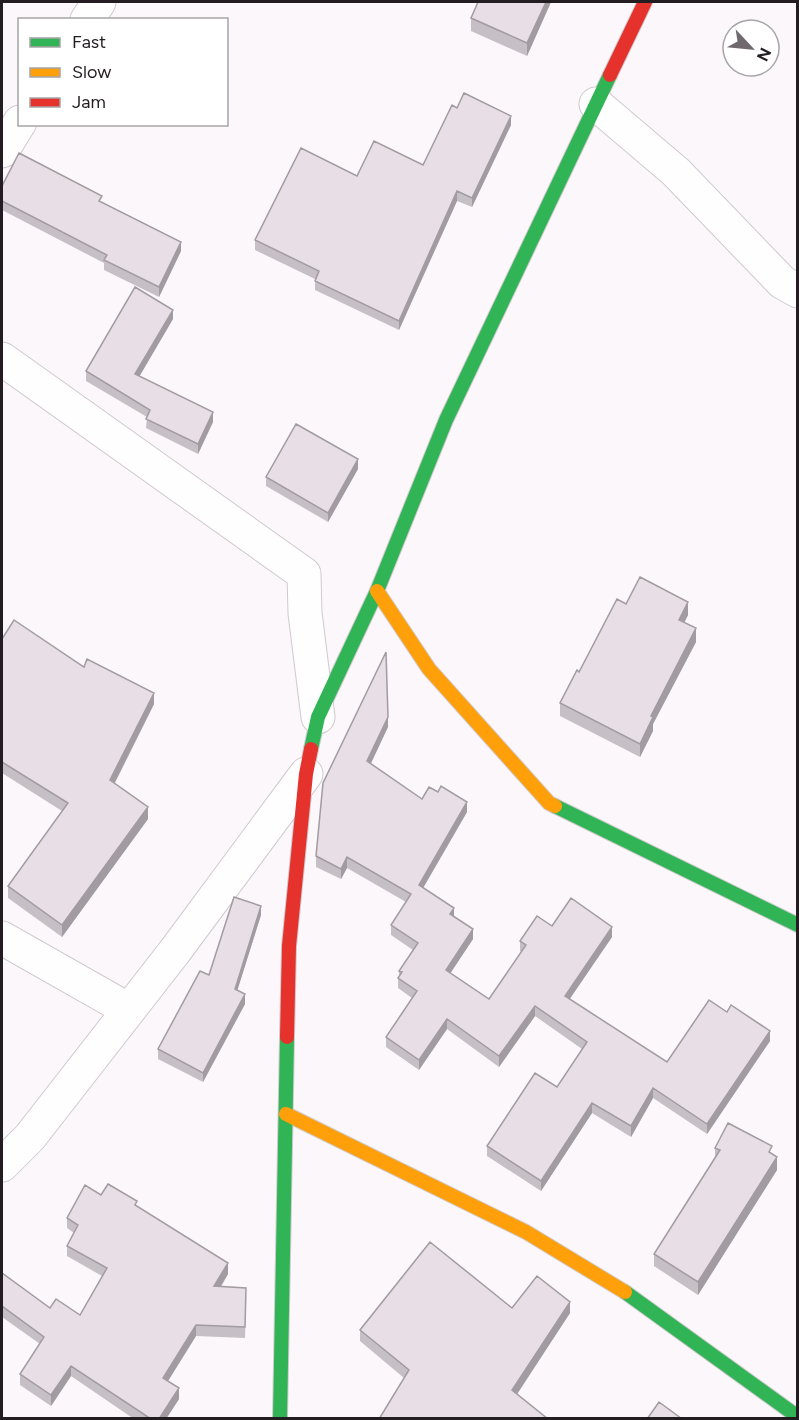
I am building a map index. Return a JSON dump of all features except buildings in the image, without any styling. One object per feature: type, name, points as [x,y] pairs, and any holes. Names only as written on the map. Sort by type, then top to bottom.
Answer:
[{"type":"street","points":[[88,18],[99,2]]},
{"type":"street","points":[[280,1419],[289,946],[306,774],[318,717],[377,591],[446,420],[645,2]]},
{"type":"street","points":[[596,104],[676,172],[782,282],[798,291]]},
{"type":"street","points":[[2,150],[18,126]]},
{"type":"street","points":[[2,359],[304,574],[305,613],[318,717]]},
{"type":"street","points":[[377,591],[429,669],[549,803],[798,925]]},
{"type":"street","points":[[2,1165],[30,1137],[129,1010],[306,774]]},
{"type":"street","points":[[2,938],[129,1010]]},
{"type":"street","points":[[286,1114],[361,1149],[535,1238],[643,1303],[798,1417]]},
{"type":"traffic: fast","points":[[311,749],[318,717],[377,591],[446,420],[610,75]]},
{"type":"traffic: fast","points":[[555,806],[798,925]]},
{"type":"traffic: fast","points":[[280,1418],[287,1037]]},
{"type":"traffic: fast","points":[[625,1292],[798,1417]]},
{"type":"traffic: slow","points":[[377,591],[429,669],[549,803],[555,806]]},
{"type":"traffic: slow","points":[[286,1114],[526,1232],[625,1292]]},
{"type":"traffic: jam","points":[[610,75],[645,2]]},
{"type":"traffic: jam","points":[[287,1037],[289,946],[306,774],[311,749]]}]
